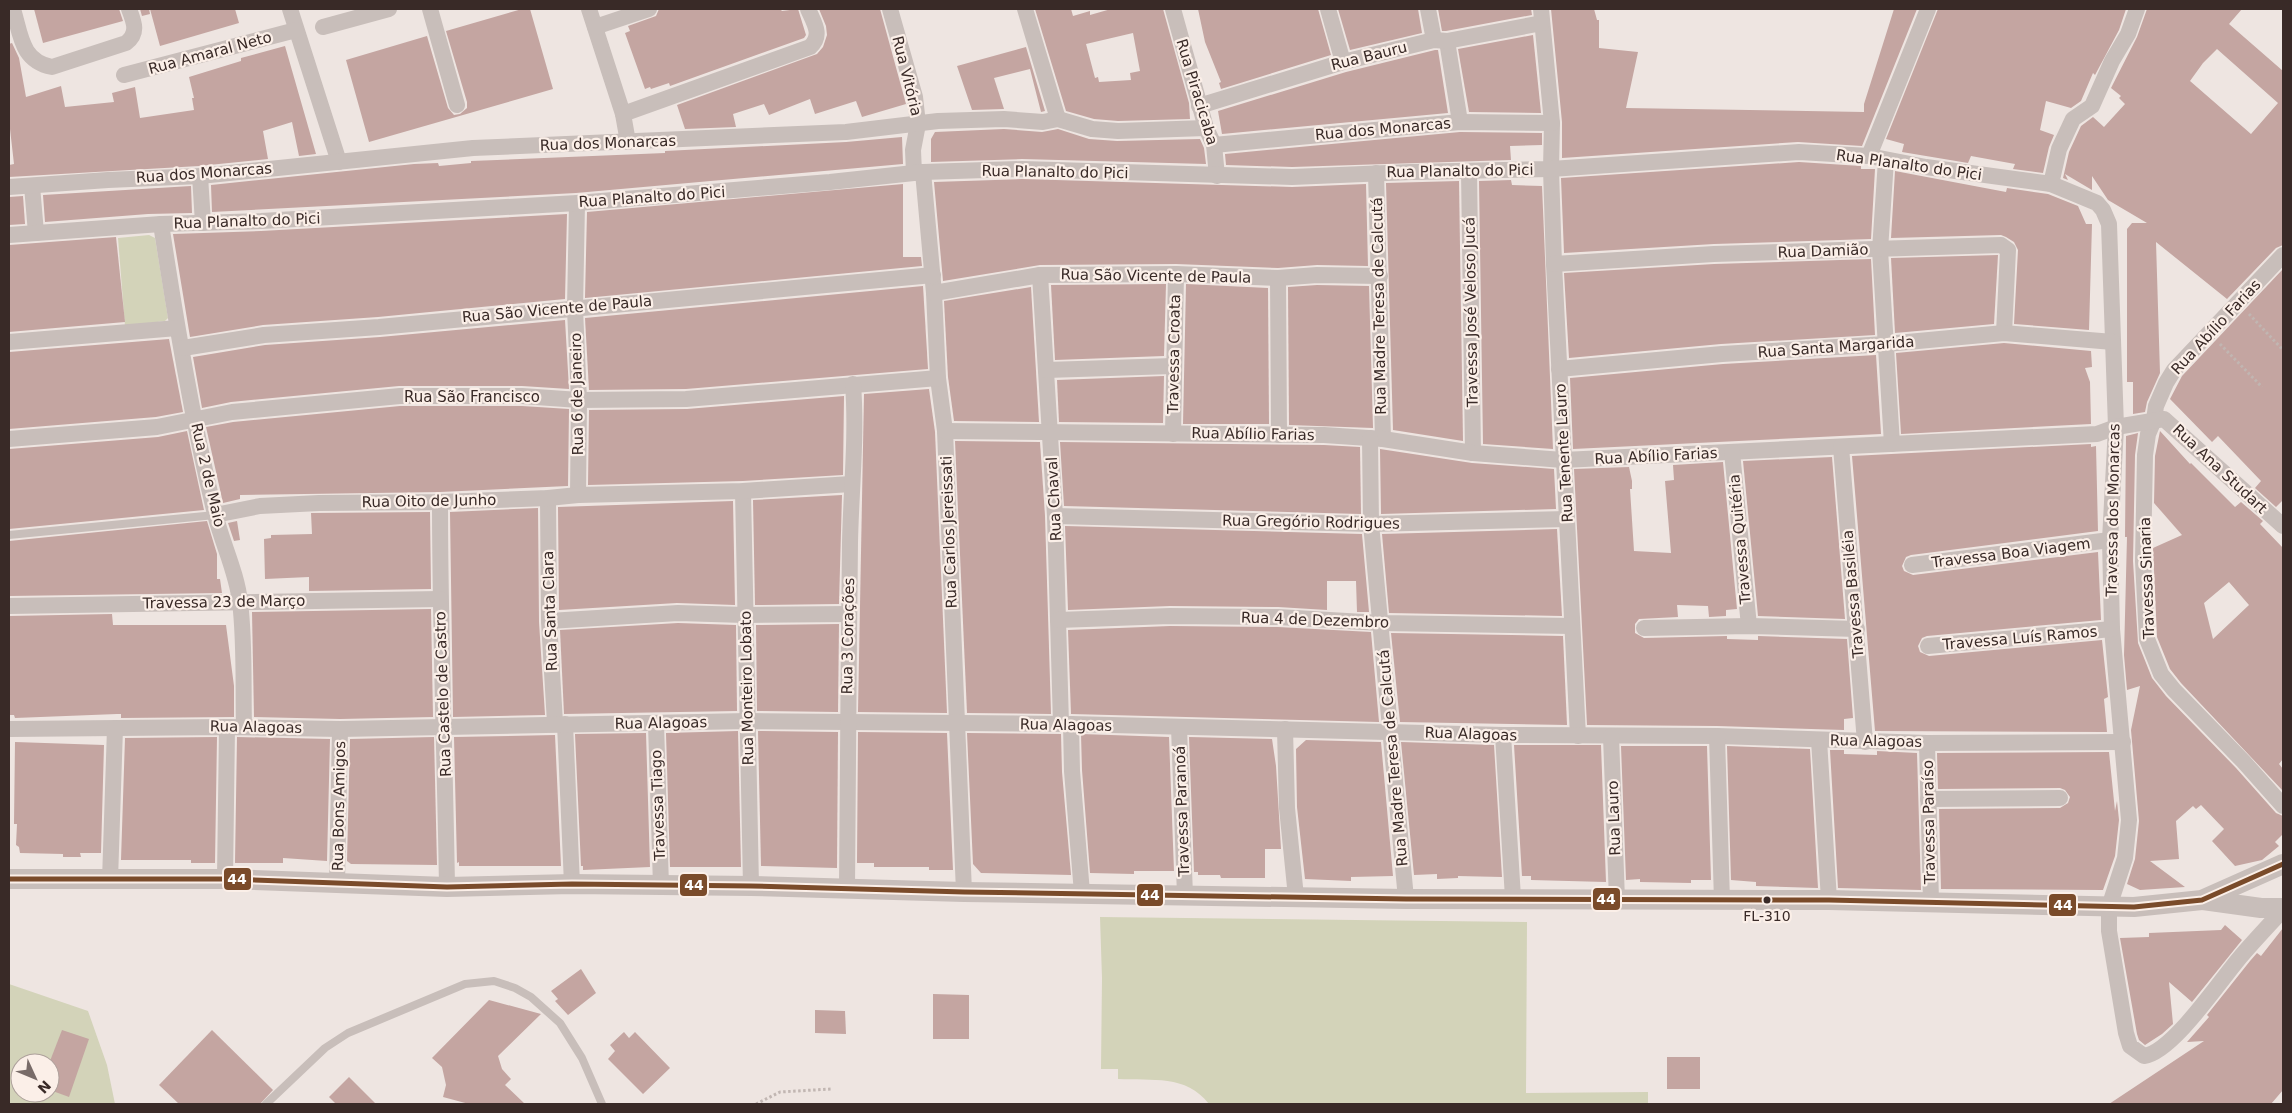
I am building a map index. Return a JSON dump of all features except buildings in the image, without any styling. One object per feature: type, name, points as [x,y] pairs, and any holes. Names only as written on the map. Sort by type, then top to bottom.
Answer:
[{"type":"street","points":[[13,9],[27,54],[40,65],[52,67],[126,43],[131,39],[135,29],[129,9]]},
{"type":"street","points":[[290,9],[339,162]]},
{"type":"street","points":[[324,27],[389,9]]},
{"type":"street","points":[[430,9],[457,105]]},
{"type":"street","points":[[589,9],[623,114],[628,142]]},
{"type":"street","points":[[594,28],[649,9]]},
{"type":"street","points":[[623,114],[810,47],[816,40],[818,31],[808,9]]},
{"type":"street","name":"Rua Vitória","points":[[890,9],[915,97],[918,124],[913,150],[918,172]]},
{"type":"street","points":[[1025,9],[1058,119]]},
{"type":"street","name":"Rua Piracicaba","points":[[1172,9],[1199,106],[1214,145],[1217,176]]},
{"type":"street","points":[[1328,9],[1344,62]]},
{"type":"street","points":[[1428,9],[1440,41],[1460,122]]},
{"type":"street","points":[[1869,156],[1928,9]]},
{"type":"street","points":[[2051,184],[2059,149],[2073,119],[2092,106],[2112,61],[2128,34],[2137,9]]},
{"type":"street","name":"Rua Bauru","points":[[1199,106],[1344,62],[1542,16]]},
{"type":"street","name":"Rua Tenente Lauro","points":[[1542,16],[1552,123],[1551,169],[1554,264],[1578,736]]},
{"type":"street","name":"Rua Amaral Neto","points":[[124,75],[296,30]]},
{"type":"street","name":"Rua dos Monarcas","points":[[9,187],[200,176],[472,148],[846,132],[938,121],[1004,119],[1043,122],[1058,119],[1092,129],[1118,131],[1206,128]]},
{"type":"street","name":"Rua dos Monarcas","points":[[1214,145],[1460,122],[1552,123]]},
{"type":"street","name":"Rua Planalto do Pici","points":[[9,235],[161,224],[577,202],[830,182],[918,172],[1022,169],[1292,177],[1551,169],[1799,152],[1869,156],[2051,184],[2097,203]]},
{"type":"street","points":[[1886,160],[1880,250],[1892,444]]},
{"type":"street","name":"Travessa José Veloso Jucá","points":[[1469,171],[1473,453]]},
{"type":"street","name":"Rua Carlos Jereissati","points":[[918,172],[933,275],[938,378],[945,431],[964,892]]},
{"type":"street","name":"Rua Madre Teresa de Calcutá","points":[[1376,173],[1380,276],[1376,439],[1371,524],[1406,899]]},
{"type":"street","points":[[200,176],[203,223]]},
{"type":"street","points":[[32,186],[36,233]]},
{"type":"street","name":"Rua 6 de Janeiro","points":[[577,202],[575,309],[579,400],[578,494]]},
{"type":"street","name":"Travessa dos Monarcas","points":[[2097,203],[2103,210],[2109,224],[2116,427],[2110,540],[2112,629],[2129,820],[2125,858],[2109,907],[2109,931],[2112,960],[2130,1046],[2144,1056],[2153,1054],[2165,1045],[2196,1012],[2241,956],[2283,909]]},
{"type":"street","name":"Rua 2 de Maio","points":[[161,224],[177,328],[183,348],[195,420],[215,515],[240,601],[244,727]]},
{"type":"street","name":"Rua Damião","points":[[1554,264],[1714,254],[2005,246],[2008,250],[2004,333]]},
{"type":"street","name":"Rua Abílio Farias","points":[[945,431],[1279,435],[1376,439],[1473,453],[1563,460],[2097,434],[2116,427],[2154,420],[2156,406],[2174,370],[2283,255]]},
{"type":"street","name":"Rua São Vicente de Paula","points":[[934,293],[1040,275],[1176,274],[1278,278],[1317,275],[1380,276]]},
{"type":"street","name":"Travessa Croata","points":[[1173,434],[1176,274]]},
{"type":"street","name":"Rua São Vicente de Paula","points":[[183,348],[264,335],[575,309],[933,275]]},
{"type":"street","name":"Rua Chaval","points":[[1040,275],[1051,432],[1058,620],[1082,893]]},
{"type":"street","points":[[1278,278],[1279,435]]},
{"type":"street","points":[[9,342],[177,328]]},
{"type":"street","name":"Rua Santa Margarida","points":[[1559,369],[1722,354],[1886,344],[2004,333],[2113,342]]},
{"type":"street","points":[[1046,370],[1173,366]]},
{"type":"street","name":"Rua São Francisco","points":[[9,439],[157,427],[232,412],[400,396],[522,396],[579,400],[686,398],[938,378]]},
{"type":"street","name":"Rua 3 Corações","points":[[847,888],[846,722],[851,484],[856,421],[854,384]]},
{"type":"street","name":"Rua Ana Studart","points":[[2154,420],[2164,419],[2169,422],[2283,526]]},
{"type":"street","name":"Travessa Sinaria","points":[[2154,420],[2148,434],[2145,455],[2143,561],[2147,639],[2153,658],[2161,674],[2174,690],[2243,761],[2283,806]]},
{"type":"street","name":"Travessa Basiléia","points":[[1841,447],[1865,742]]},
{"type":"street","name":"Travessa Quitéria","points":[[1732,452],[1748,626]]},
{"type":"street","name":"Rua Oito de Junho","points":[[215,515],[260,506],[319,503],[440,502],[548,498],[578,494],[743,491],[851,484]]},
{"type":"street","name":"Rua Monteiro Lobato","points":[[743,491],[750,886]]},
{"type":"street","name":"Rua Santa Clara","points":[[548,498],[549,621],[560,724],[572,884]]},
{"type":"street","name":"Rua Castelo de Castro","points":[[440,502],[440,599],[445,726],[447,887]]},
{"type":"street","name":"Rua Gregório Rodrigues","points":[[1055,516],[1371,524],[1567,519]]},
{"type":"street","name":"Travessa Boa Viagem","points":[[1912,566],[2110,540]]},
{"type":"street","name":"Travessa 23 de Março","points":[[9,606],[440,599]]},
{"type":"street","points":[[549,621],[678,613],[745,615],[849,614]]},
{"type":"street","name":"Rua 4 de Dezembro","points":[[1058,620],[1170,616],[1269,617],[1381,623],[1572,626]]},
{"type":"street","points":[[1644,628],[1748,626],[1857,629]]},
{"type":"street","name":"Travessa Luís Ramos","points":[[1928,646],[2112,629]]},
{"type":"street","name":"Rua Alagoas","points":[[9,729],[244,727],[340,729],[748,721],[1066,724],[1503,735],[1717,736],[1927,743],[2123,742]]},
{"type":"street","name":"Travessa Tiago","points":[[656,724],[661,886]]},
{"type":"street","points":[[225,879],[227,727]]},
{"type":"street","name":"Travessa Paranoá","points":[[1179,727],[1185,896]]},
{"type":"street","points":[[110,880],[115,728]]},
{"type":"street","name":"Rua Bons Amigos","points":[[337,884],[340,729]]},
{"type":"street","points":[[1285,729],[1287,808],[1296,897]]},
{"type":"street","points":[[1503,735],[1513,898]]},
{"type":"street","name":"Rua Lauro","points":[[1611,736],[1617,900]]},
{"type":"street","points":[[1717,736],[1722,901]]},
{"type":"street","points":[[1819,740],[1828,900]]},
{"type":"street","name":"Travessa Paraíso","points":[[1927,743],[1930,902]]},
{"type":"street","points":[[1928,799],[2060,798]]},
{"type":"street","points":[[2202,900],[2283,864]]},
{"type":"street","points":[[9,879],[225,879],[447,887],[572,884],[750,886],[964,892],[1406,899],[1828,900],[2109,907],[2162,905],[2202,900],[2283,909]]},
{"type":"lane","name":"Rua Oito de Junho","points":[[9,536],[215,515]]},
{"type":"lane","points":[[266,1104],[325,1048],[348,1033],[465,984],[494,982],[515,988],[531,997],[560,1023],[582,1058],[602,1104]]},
{"type":"path","points":[[2238,303],[2283,350]]},
{"type":"path","points":[[2209,333],[2262,387]]},
{"type":"path","points":[[756,1104],[780,1092],[831,1089]]},
{"type":"green space","points":[[149,235],[155,238],[168,318],[165,321],[125,326],[118,238]]},
{"type":"green space","points":[[1100,917],[1527,922],[1526,1093],[1648,1092],[1648,1104],[1209,1104],[1200,1094],[1179,1083],[1118,1079],[1118,1069],[1101,1069],[1102,978]]},
{"type":"green space","points":[[9,984],[88,1011],[107,1065],[115,1104],[9,1104]]},
{"type":"transit line","name":"44","points":[[9,879],[225,879],[447,887],[572,884],[751,886],[964,892],[1406,899],[1829,900],[2134,907],[2202,900],[2283,864]]},
{"type":"place","name":"FL-310","points":[[1767,900]]}]
